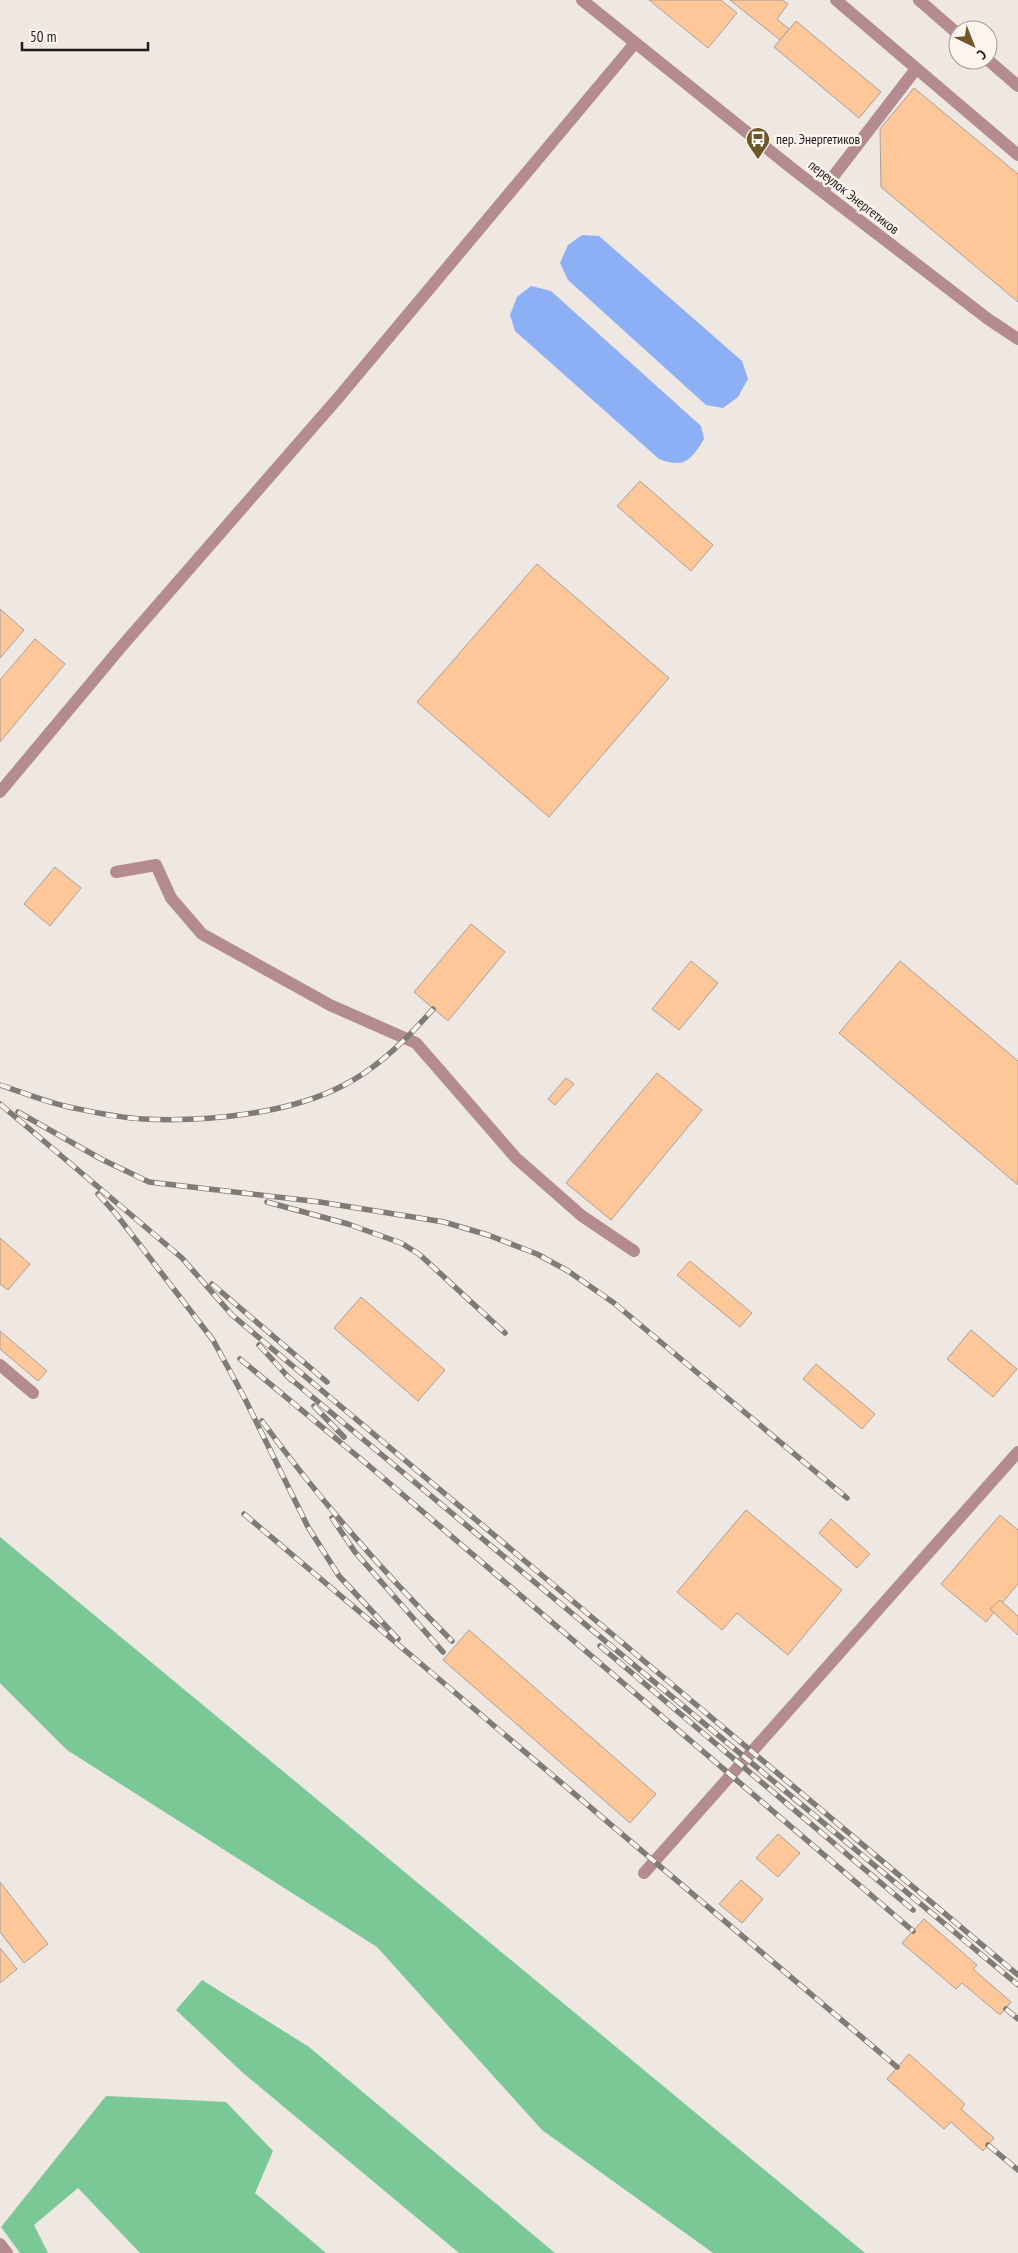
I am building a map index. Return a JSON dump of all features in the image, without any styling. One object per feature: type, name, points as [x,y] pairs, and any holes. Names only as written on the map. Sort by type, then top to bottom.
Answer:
[{"type":"street","name":"переулок Энергетиков","points":[[582,0],[822,191],[988,319],[1018,339]]},
{"type":"street","points":[[836,0],[1018,155]]},
{"type":"street","points":[[919,0],[948,25]]},
{"type":"street","points":[[0,792],[122,646],[338,398],[635,43]]},
{"type":"street","points":[[822,191],[916,69]]},
{"type":"street","points":[[998,69],[1018,86]]},
{"type":"street","points":[[116,872],[156,865],[171,898],[202,934],[330,1004],[416,1042],[516,1158],[582,1216],[634,1251]]},
{"type":"street","points":[[0,1365],[33,1393]]},
{"type":"street","points":[[644,1873],[1018,1452]]},
{"type":"street","points":[[0,2244],[7,2253]]},
{"type":"green space","points":[[0,1537],[865,2253],[713,2253],[542,2130],[377,1947],[67,1750],[0,1683]]},
{"type":"green space","points":[[202,1980],[309,2047],[555,2253],[459,2253],[242,2072],[176,2010]]},
{"type":"green space","points":[[106,2096],[226,2102],[273,2151],[255,2193],[326,2253],[140,2253],[78,2188],[34,2225],[48,2253],[20,2253],[1,2227]]},
{"type":"water","points":[[582,235],[599,236],[742,361],[748,379],[738,397],[723,408],[706,405],[568,280],[560,263],[568,245]]},
{"type":"water","points":[[531,286],[551,291],[701,426],[704,439],[691,457],[681,463],[659,459],[515,331],[510,315],[517,297]]},
{"type":"building","points":[[649,0],[721,0],[737,13],[708,48]]},
{"type":"building","points":[[730,0],[783,0],[788,4],[777,19],[789,29],[780,40]]},
{"type":"building","points":[[796,21],[881,92],[859,118],[774,47]]},
{"type":"building","points":[[914,88],[1018,174],[1018,302],[881,187],[880,129]]},
{"type":"building","points":[[640,481],[713,545],[691,571],[617,506]]},
{"type":"building","points":[[537,564],[669,678],[549,817],[417,702]]},
{"type":"building","points":[[0,609],[24,630],[0,658]]},
{"type":"building","points":[[35,639],[65,664],[0,742],[0,680]]},
{"type":"building","points":[[55,867],[81,888],[50,926],[24,904]]},
{"type":"building","points":[[471,924],[505,952],[448,1021],[414,992]]},
{"type":"building","points":[[691,961],[718,983],[679,1030],[652,1009]]},
{"type":"building","points":[[900,961],[1018,1061],[1018,1185],[839,1033]]},
{"type":"building","points":[[657,1073],[702,1110],[611,1220],[566,1183]]},
{"type":"building","points":[[566,1078],[574,1084],[555,1105],[548,1099]]},
{"type":"building","points":[[0,1238],[30,1264],[8,1290],[0,1284]]},
{"type":"building","points":[[690,1261],[752,1313],[740,1327],[677,1275]]},
{"type":"building","points":[[361,1297],[445,1370],[418,1401],[334,1328]]},
{"type":"building","points":[[971,1330],[1017,1369],[993,1397],[947,1359]]},
{"type":"building","points":[[0,1331],[47,1371],[38,1381],[0,1349]]},
{"type":"building","points":[[816,1364],[875,1414],[862,1429],[803,1379]]},
{"type":"building","points":[[746,1510],[842,1590],[788,1655],[737,1613],[722,1630],[677,1592]]},
{"type":"building","points":[[1000,1515],[1018,1530],[1018,1584],[986,1622],[941,1584]]},
{"type":"building","points":[[831,1519],[870,1554],[857,1568],[819,1533]]},
{"type":"building","points":[[1000,1600],[1018,1616],[1018,1635],[990,1609]]},
{"type":"building","points":[[469,1630],[656,1794],[630,1823],[443,1660]]},
{"type":"building","points":[[778,1834],[800,1853],[778,1877],[756,1858]]},
{"type":"building","points":[[741,1880],[763,1899],[742,1923],[719,1904]]},
{"type":"building","points":[[0,1882],[48,1944],[24,1963],[0,1932]]},
{"type":"building","points":[[924,1919],[977,1965],[973,1969],[1011,2002],[1000,2015],[962,1983],[956,1989],[902,1943]]},
{"type":"building","points":[[0,1948],[17,1969],[0,1983]]},
{"type":"building","points":[[909,2054],[965,2104],[961,2109],[994,2138],[983,2151],[951,2122],[944,2129],[887,2079]]},
{"type":"railway","points":[[0,1085],[60,1105],[125,1117],[168,1120],[247,1114],[299,1103],[322,1095],[357,1078],[381,1061],[433,1009]]},
{"type":"railway","points":[[0,1104],[182,1258],[232,1315],[1018,1975]]},
{"type":"railway","points":[[18,1112],[101,1159],[149,1182],[320,1202],[444,1222],[488,1235],[537,1254],[568,1271],[614,1303],[847,1498]]},
{"type":"railway","points":[[98,1194],[116,1214],[213,1340],[244,1397],[308,1527],[339,1576],[398,1639]]},
{"type":"railway","points":[[267,1202],[348,1224],[401,1243],[419,1254],[505,1333]]},
{"type":"railway","points":[[212,1284],[327,1382]]},
{"type":"railway","points":[[259,1345],[291,1380]]},
{"type":"railway","points":[[240,1359],[374,1470],[913,1931]]},
{"type":"railway","points":[[286,1375],[1018,1985]]},
{"type":"railway","points":[[314,1406],[344,1437]]},
{"type":"railway","points":[[262,1421],[306,1479],[353,1535],[452,1641]]},
{"type":"railway","points":[[244,1514],[897,2067]]},
{"type":"railway","points":[[332,1518],[355,1552],[443,1652]]},
{"type":"railway","points":[[600,1646],[913,1910]]},
{"type":"railway","points":[[1006,2009],[1018,2019]]},
{"type":"railway","points":[[988,2145],[1018,2170]]},
{"type":"place","name":"пер. Энергетиков","points":[[758,160]]}]
